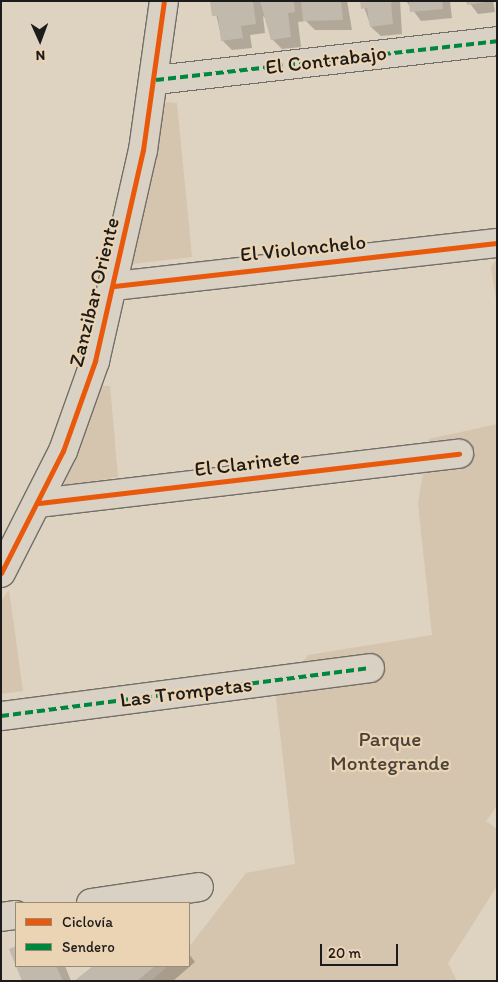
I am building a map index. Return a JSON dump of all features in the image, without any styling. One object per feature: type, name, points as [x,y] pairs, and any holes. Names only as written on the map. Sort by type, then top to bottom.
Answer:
[{"type":"street","name":"Zanzibar Oriente","points":[[1,574],[39,503],[84,397],[114,286],[156,80],[164,1]]},
{"type":"street","name":"El Contrabajo","points":[[156,80],[497,41]]},
{"type":"street","name":"El Violonchelo","points":[[114,286],[497,243]]},
{"type":"street","name":"El Clarinete","points":[[39,503],[459,454]]},
{"type":"street","name":"Las Trompetas","points":[[1,716],[370,668]]},
{"type":"street","points":[[98,902],[199,887]]},
{"type":"street","points":[[1,917],[15,915]]},
{"type":"green space","points":[[166,102],[177,103],[192,257],[132,264]]},
{"type":"green space","points":[[497,259],[497,306],[491,267]]},
{"type":"green space","points":[[101,386],[110,386],[118,477],[63,486]]},
{"type":"green space","name":"Parque Montegrande","points":[[497,424],[497,806],[486,821],[497,829],[497,886],[448,963],[457,981],[151,981],[167,967],[190,967],[190,946],[246,873],[295,864],[276,698],[308,655],[432,635],[418,503],[429,439]]},
{"type":"green space","points":[[9,590],[23,691],[1,694],[1,601]]},
{"type":"building","points":[[210,1],[253,1],[256,24],[241,26],[243,38],[221,41],[218,16],[212,16]]},
{"type":"building","points":[[260,1],[294,1],[295,12],[288,13],[291,37],[271,40]]},
{"type":"building","points":[[301,1],[341,1],[343,20],[303,21]]},
{"type":"building","points":[[360,1],[396,1],[391,3],[393,24],[370,27],[367,8],[361,9]]},
{"type":"building","points":[[409,1],[442,1],[443,9],[410,12]]},
{"type":"building","points":[[466,1],[486,1],[486,2],[467,5]]},
{"type":"building","points":[[15,946],[15,964],[9,949]]},
{"type":"building","points":[[16,967],[56,967],[63,981],[22,981]]},
{"type":"building","points":[[92,967],[154,967],[137,981],[74,981]]},
{"type":"marked path","points":[[156,80],[497,41]]},
{"type":"marked path","points":[[1,716],[370,668]]},
{"type":"cycle path","points":[[1,573],[63,451],[95,361],[143,150],[164,1]]},
{"type":"cycle path","points":[[114,286],[497,243]]},
{"type":"cycle path","points":[[39,503],[459,454]]}]
